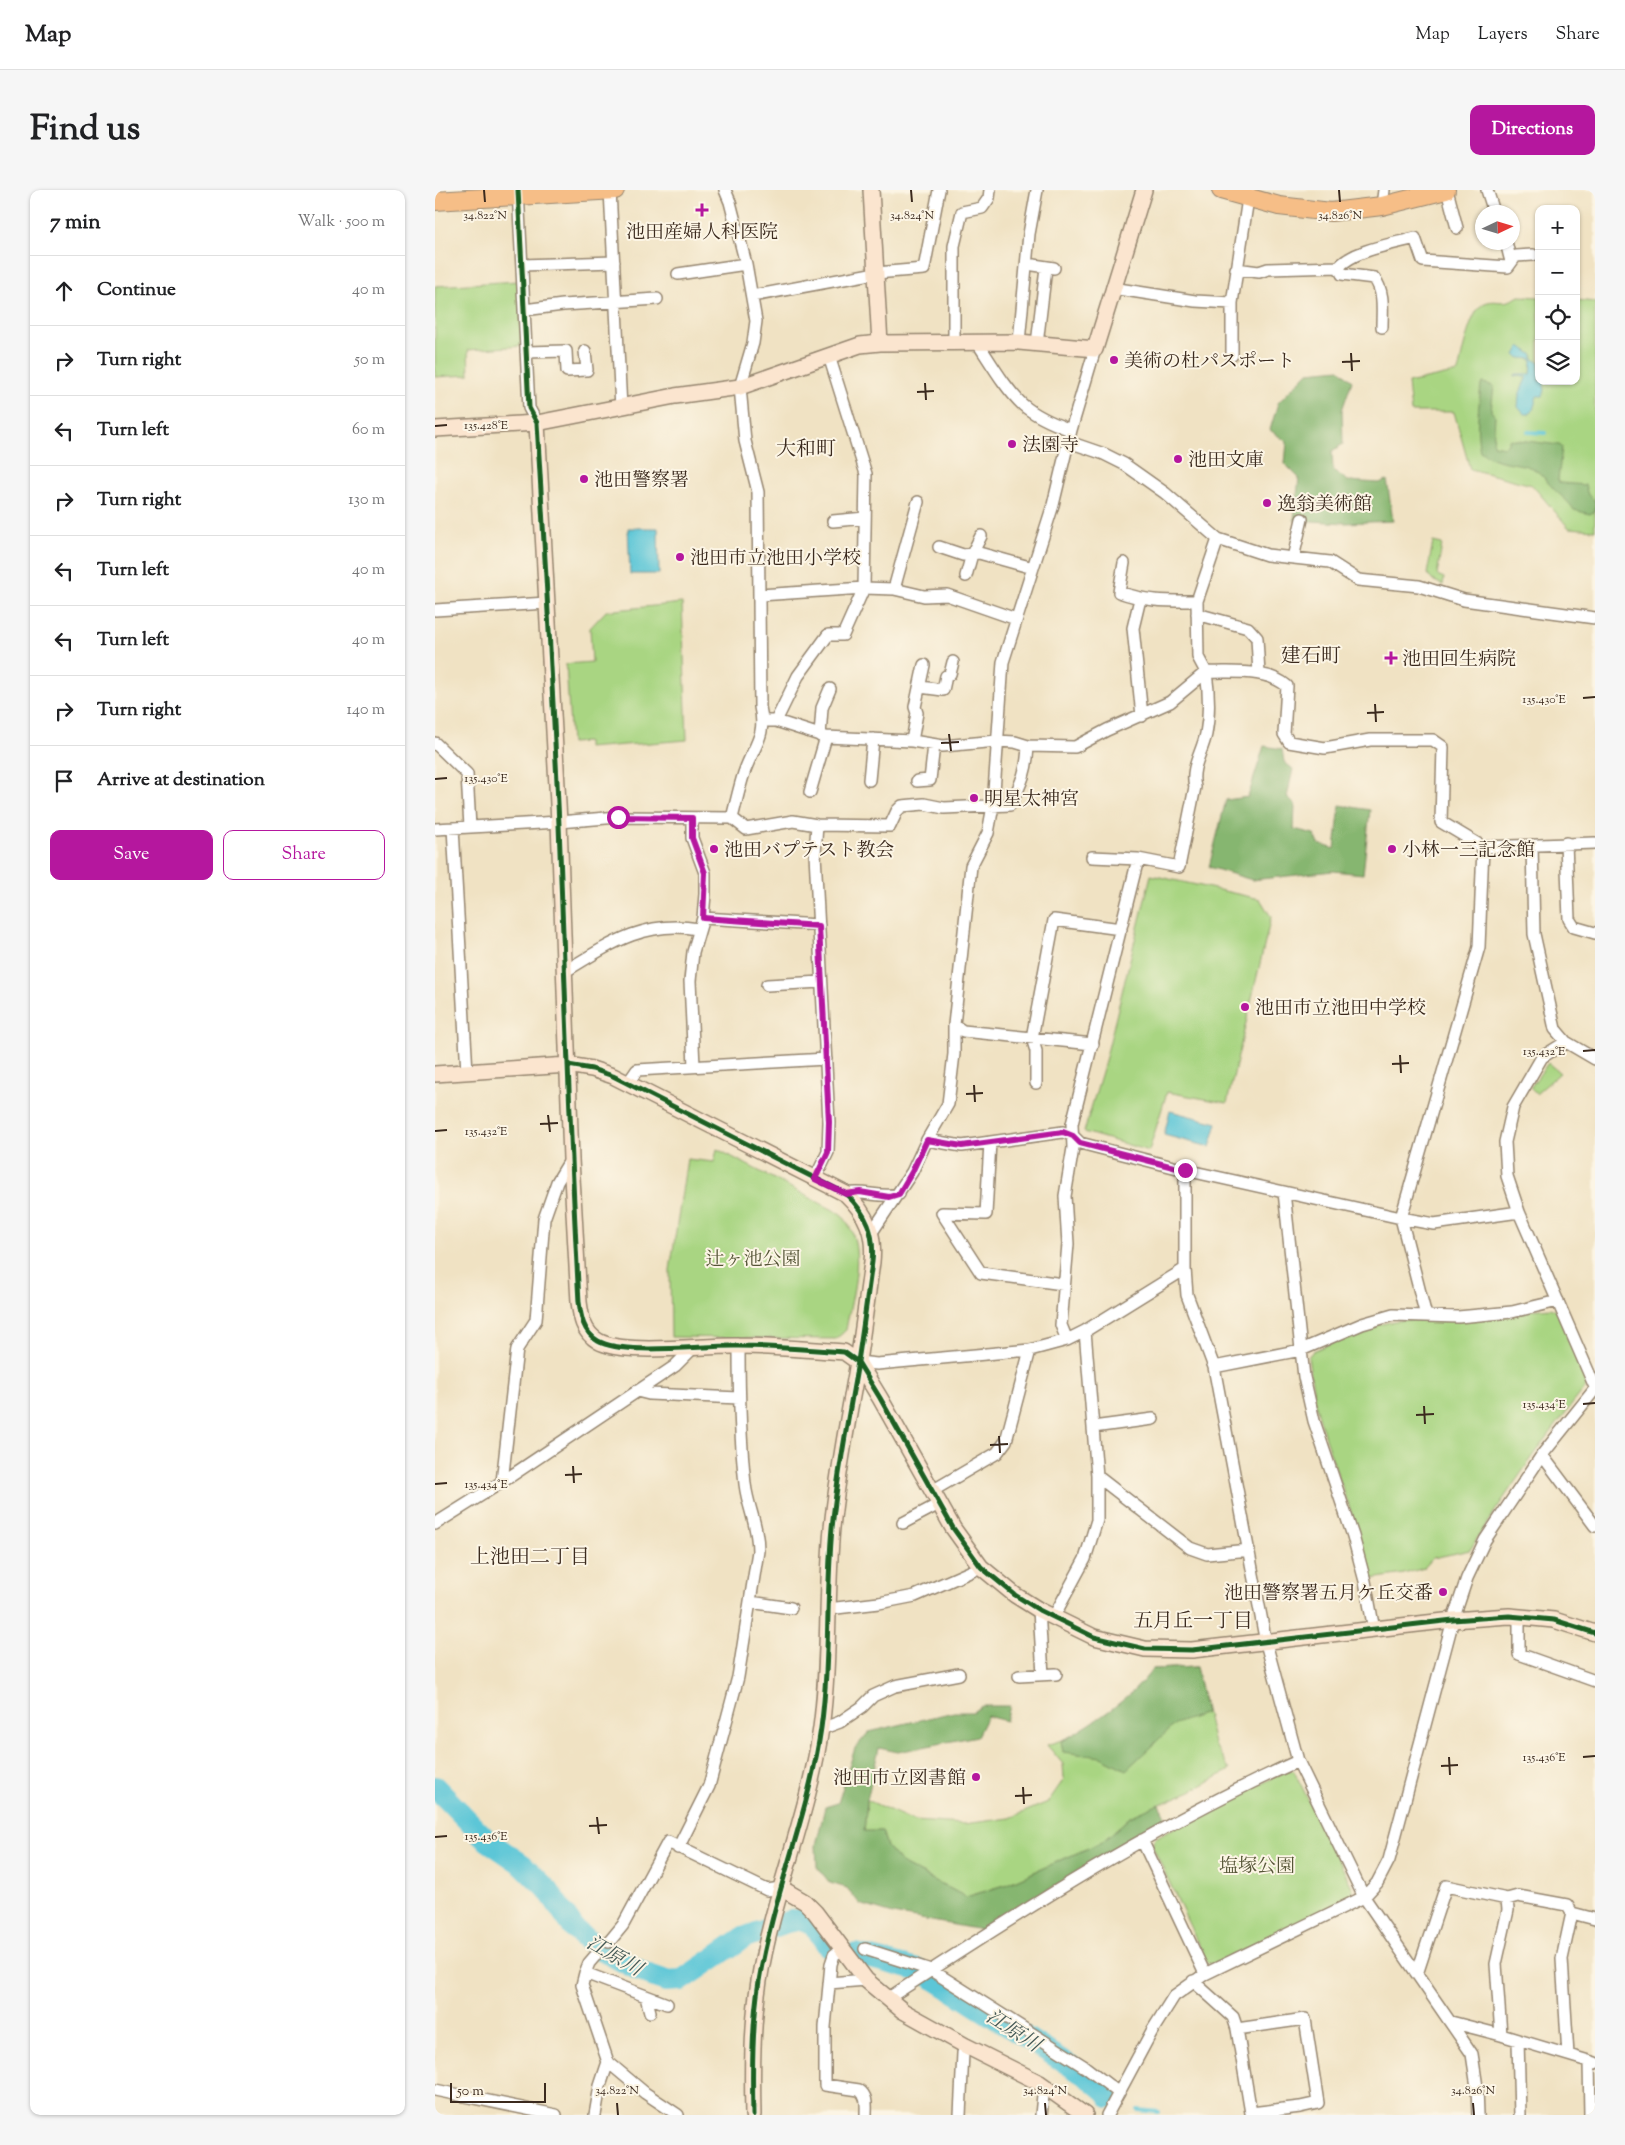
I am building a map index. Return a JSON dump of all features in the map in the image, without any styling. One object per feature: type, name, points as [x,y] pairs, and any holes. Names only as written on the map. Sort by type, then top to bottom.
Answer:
[{"type":"main road","points":[[435,201],[518,193],[615,190]]},
{"type":"main road","points":[[1221,190],[1248,194],[1279,206],[1331,212],[1383,198],[1447,190]]},
{"type":"street","points":[[610,190],[621,408]]},
{"type":"street","points":[[725,190],[730,202],[746,264],[756,321],[753,343],[740,387],[745,440],[758,492],[760,707],[763,721],[761,736],[745,771],[732,818]]},
{"type":"street","points":[[871,190],[880,343]]},
{"type":"street","points":[[752,296],[876,273],[924,269],[939,190]]},
{"type":"street","points":[[954,342],[954,246],[962,212],[982,208],[989,198],[989,190]]},
{"type":"street","points":[[1019,342],[1037,190]]},
{"type":"street","points":[[872,1232],[880,1217],[899,1194],[948,1104],[954,1054],[954,1025],[971,866],[988,833],[993,806],[1003,662],[1053,505],[1071,430],[1112,288],[1144,190]]},
{"type":"street","points":[[1447,190],[1457,228]]},
{"type":"street","points":[[1487,190],[1492,205]]},
{"type":"street","points":[[518,193],[529,408],[537,423],[547,603],[559,822],[571,1159],[579,1302],[581,1319],[586,1329],[597,1340],[619,1348],[739,1346],[845,1352],[858,1362],[953,1528],[981,1567],[1015,1595],[1039,1610],[1094,1637],[1145,1649],[1192,1650],[1267,1643],[1453,1620],[1519,1617],[1555,1620],[1595,1633]]},
{"type":"street","points":[[1232,355],[1232,303],[1248,194]]},
{"type":"street","points":[[1237,269],[1259,272],[1268,269],[1339,267],[1343,262],[1362,253],[1415,238],[1423,261],[1509,267],[1516,256],[1533,255]]},
{"type":"street","points":[[1508,250],[1511,262]]},
{"type":"street","points":[[522,266],[614,262]]},
{"type":"street","points":[[679,274],[746,264]]},
{"type":"street","points":[[1027,264],[1050,268],[1037,344]]},
{"type":"street","points":[[1339,267],[1342,274],[1374,278],[1379,285],[1382,296],[1382,327]]},
{"type":"street","points":[[1112,288],[1195,301],[1232,303]]},
{"type":"street","points":[[524,310],[657,299]]},
{"type":"street","points":[[977,342],[1001,377],[1023,404],[1048,422],[1071,430]]},
{"type":"street","points":[[435,429],[537,423],[675,396],[740,387],[861,345],[880,343],[1019,342],[1095,349]]},
{"type":"street","points":[[527,352],[566,351],[567,371],[587,370],[585,351]]},
{"type":"street","points":[[776,721],[798,676],[827,636],[843,634],[864,588],[866,474],[829,356]]},
{"type":"street","points":[[1069,442],[1104,454],[1123,464],[1165,493],[1218,539],[1267,555],[1330,562],[1358,580],[1419,586],[1464,600],[1595,618]]},
{"type":"street","points":[[894,589],[918,502]]},
{"type":"street","points":[[833,521],[865,518]]},
{"type":"street","points":[[1293,558],[1302,519]]},
{"type":"street","points":[[966,576],[972,554],[981,536]]},
{"type":"street","points":[[1092,857],[1138,859],[1179,867],[1195,787],[1193,778],[1197,758],[1206,736],[1210,700],[1206,672],[1198,657],[1197,601],[1218,539]]},
{"type":"street","points":[[939,547],[963,555],[979,553],[1033,568]]},
{"type":"street","points":[[1124,563],[1119,592],[1140,599],[1164,602],[1197,601]]},
{"type":"street","points":[[760,595],[864,588],[894,589],[924,596],[947,595],[1017,619]]},
{"type":"street","points":[[1140,599],[1133,628],[1142,716]]},
{"type":"street","points":[[435,610],[547,603]]},
{"type":"street","points":[[1197,614],[1248,628],[1257,638],[1259,674]]},
{"type":"street","points":[[920,686],[943,690],[946,676],[949,674],[953,662]]},
{"type":"street","points":[[911,741],[924,665]]},
{"type":"street","points":[[763,721],[776,721],[823,736],[911,741],[934,745],[997,741],[1015,742],[1027,746],[1075,747],[1107,730],[1170,702],[1206,672],[1259,674],[1277,677],[1287,686],[1284,734],[1289,742],[1325,748],[1369,740],[1433,740],[1443,747],[1441,822],[1483,847],[1595,842]]},
{"type":"street","points":[[811,792],[823,736],[822,708],[830,689]]},
{"type":"street","points":[[869,780],[873,739]]},
{"type":"street","points":[[435,743],[467,774],[470,827]]},
{"type":"street","points":[[917,781],[931,780],[934,745]]},
{"type":"street","points":[[435,828],[618,817],[732,818],[746,829],[793,821],[817,825],[890,826],[897,811],[902,806],[924,804],[944,808],[1011,805],[1022,784],[1027,768],[1027,746]]},
{"type":"street","points":[[692,818],[692,838],[705,873],[703,918],[698,929],[693,952],[690,981],[694,1066]]},
{"type":"street","points":[[815,1179],[828,1152],[829,1122],[815,854],[817,825]]},
{"type":"street","points":[[453,828],[467,1072]]},
{"type":"street","points":[[1566,844],[1569,919],[1574,927],[1595,933]]},
{"type":"street","points":[[1532,845],[1535,934],[1555,1029],[1567,1042],[1595,1059]]},
{"type":"street","points":[[1426,1316],[1401,1218],[1479,946],[1483,847]]},
{"type":"street","points":[[1067,1340],[1061,1325],[1067,1244],[1065,1196],[1073,1148],[1072,1124],[1138,859]]},
{"type":"street","points":[[703,918],[819,926]]},
{"type":"street","points":[[1036,1083],[1036,1050],[1032,1038],[1054,920],[1121,929]]},
{"type":"street","points":[[564,972],[610,944],[654,927],[679,926],[698,929]]},
{"type":"street","points":[[767,985],[821,982]]},
{"type":"street","points":[[954,1025],[963,1031],[1093,1044]]},
{"type":"street","points":[[1107,2115],[1152,2031],[1174,1996],[1205,1974],[1364,1898],[1377,1883],[1389,1860],[1453,1620],[1467,1578],[1485,1540],[1542,1455],[1595,1388],[1519,1212],[1507,1176],[1505,1142],[1513,1107],[1543,1056],[1567,1042]]},
{"type":"street","points":[[628,1084],[637,1070],[826,1059]]},
{"type":"street","points":[[435,1074],[568,1065],[591,1068],[613,1076],[846,1194],[858,1206],[872,1232],[872,1262],[858,1362],[836,1492],[828,1609],[826,1674],[821,1729],[813,1767],[773,1917],[759,1980],[754,2025],[753,2115]]},
{"type":"street","points":[[927,1140],[962,1146],[1063,1132],[1073,1136],[1080,1143],[1185,1170],[1434,1224],[1519,1212]]},
{"type":"street","points":[[990,1142],[986,1214],[942,1213],[981,1273],[1063,1284]]},
{"type":"street","points":[[501,1482],[517,1349],[536,1320],[544,1219],[557,1182],[571,1159]]},
{"type":"street","points":[[1185,1170],[1185,1269],[1187,1295],[1214,1367],[1267,1643],[1298,1761],[1364,1898],[1472,2054],[1477,2087],[1478,2115]]},
{"type":"street","points":[[846,1194],[860,1192],[889,1197],[899,1194]]},
{"type":"street","points":[[1284,1192],[1304,1378],[1314,1421],[1353,1536],[1365,1581],[1374,1630]]},
{"type":"street","points":[[858,1362],[877,1364],[1030,1350],[1067,1340],[1085,1331],[1185,1269]]},
{"type":"street","points":[[1214,1367],[1301,1350],[1362,1324],[1393,1316],[1457,1317],[1512,1312],[1559,1301]]},
{"type":"street","points":[[1053,1618],[1085,1559],[1097,1520],[1097,1476],[1085,1331]]},
{"type":"street","points":[[435,1524],[675,1366],[695,1346]]},
{"type":"street","points":[[678,1848],[709,1786],[738,1677],[758,1551],[758,1534],[746,1491],[741,1451],[739,1346]]},
{"type":"street","points":[[903,1523],[935,1497],[997,1453],[1006,1441],[1030,1350]]},
{"type":"street","points":[[637,1391],[649,1394],[739,1398]]},
{"type":"street","points":[[1093,1427],[1153,1419]]},
{"type":"street","points":[[1542,1455],[1595,1526]]},
{"type":"street","points":[[1097,1476],[1190,1548],[1207,1554],[1249,1550]]},
{"type":"street","points":[[828,1609],[879,1603],[915,1596],[981,1567]]},
{"type":"street","points":[[750,1602],[791,1608]]},
{"type":"street","points":[[1039,1610],[1043,1675]]},
{"type":"street","points":[[1519,1617],[1519,1654],[1595,1681]]},
{"type":"street","points":[[821,1729],[840,1722],[862,1708],[873,1696],[895,1686],[959,1674]]},
{"type":"street","points":[[1019,1676],[1057,1674]]},
{"type":"street","points":[[887,1999],[1016,1914],[1142,1840],[1237,1788],[1298,1761]]},
{"type":"street","points":[[1142,1840],[1205,1974]]},
{"type":"street","points":[[609,1942],[623,1925],[668,1842],[767,1890],[781,1888],[810,1907],[865,1980],[903,2011],[1047,2088],[1085,2115]]},
{"type":"street","points":[[1417,1974],[1447,1886],[1507,1899],[1518,1896],[1567,1905],[1572,1913],[1595,1919]]},
{"type":"street","points":[[1501,2035],[1496,1964],[1508,1910],[1507,1899]]},
{"type":"street","points":[[1568,2055],[1561,1959],[1572,1913]]},
{"type":"street","points":[[865,1948],[927,1973],[1085,2067],[1119,2093]]},
{"type":"street","points":[[842,1949],[834,1955],[829,1983],[825,2027],[825,2085],[863,2092],[866,2098],[866,2115]]},
{"type":"street","points":[[595,1956],[589,1963],[582,1985],[608,2062],[645,2093],[678,2115]]},
{"type":"street","points":[[585,1973],[667,2004]]},
{"type":"street","points":[[829,1983],[865,1980]]},
{"type":"street","points":[[1193,1981],[1233,2017],[1237,2029],[1251,2113],[1318,2103],[1305,2019],[1237,2029]]},
{"type":"street","points":[[646,1997],[651,2012]]},
{"type":"street","points":[[1451,2022],[1592,2062],[1590,2115]]},
{"type":"street","points":[[1518,2041],[1520,2115]]},
{"type":"street","points":[[960,2115],[963,2053],[966,2046]]},
{"type":"street","points":[[595,2115],[600,2086],[608,2062]]},
{"type":"street","points":[[1041,2115],[1043,2095],[1047,2088]]},
{"type":"street","points":[[435,2090],[557,2115]]},
{"type":"green space","points":[[519,281],[522,346],[468,350],[469,375],[435,377],[435,286]]},
{"type":"green space","points":[[1519,296],[1535,297],[1535,385],[1580,385],[1580,300],[1595,302],[1595,530],[1569,528],[1532,485],[1470,469],[1454,412],[1411,412],[1408,383],[1458,372],[1467,334],[1480,307],[1485,303],[1493,301],[1504,302]]},
{"type":"green space","points":[[1340,369],[1352,381],[1342,410],[1343,444],[1332,451],[1333,470],[1348,481],[1379,483],[1387,480],[1393,521],[1346,523],[1294,520],[1299,478],[1285,464],[1287,442],[1270,430],[1278,403],[1308,372]]},
{"type":"green space","points":[[1483,383],[1494,386],[1491,411],[1495,416],[1493,445],[1505,447],[1510,439],[1559,445],[1562,447],[1558,480],[1560,483],[1585,485],[1588,495],[1595,501],[1595,511],[1590,514],[1574,510],[1541,474],[1532,468],[1492,458],[1480,451],[1478,418],[1481,385]]},
{"type":"green space","points":[[1433,542],[1442,544],[1437,575],[1444,578],[1443,585],[1432,580],[1427,574]]},
{"type":"green space","points":[[682,603],[687,740],[587,748],[587,742],[571,743],[566,664],[592,662],[590,628],[606,611]]},
{"type":"green space","points":[[1264,746],[1282,749],[1284,762],[1293,769],[1287,797],[1295,805],[1294,829],[1314,834],[1319,844],[1335,849],[1340,805],[1370,810],[1363,874],[1333,871],[1252,880],[1209,867],[1226,800],[1248,797]]},
{"type":"green space","points":[[1151,875],[1260,899],[1271,917],[1227,1103],[1167,1092],[1149,1151],[1084,1132],[1104,1065]]},
{"type":"green space","points":[[1548,1063],[1560,1073],[1536,1094],[1530,1088]]},
{"type":"green space","name":"辻ヶ池公園","points":[[717,1149],[841,1214],[849,1226],[854,1240],[856,1270],[846,1330],[836,1339],[671,1337],[670,1270],[687,1159],[714,1162]]},
{"type":"green space","points":[[1551,1308],[1557,1311],[1588,1384],[1527,1465],[1470,1550],[1433,1558],[1424,1568],[1404,1574],[1371,1579],[1358,1532],[1325,1438],[1315,1402],[1308,1357],[1313,1351],[1363,1329],[1394,1321]]},
{"type":"green space","points":[[1196,1667],[1214,1744],[1230,1770],[1191,1791],[1130,1817],[1102,1842],[1005,1885],[966,1897],[901,1863],[887,1847],[882,1831],[864,1832],[867,1800],[914,1821],[964,1824],[1010,1818],[1048,1802],[1064,1779],[1063,1764],[1047,1745],[1077,1733],[1106,1715],[1132,1694],[1153,1669]]},
{"type":"green space","points":[[1196,1667],[1206,1713],[1175,1724],[1126,1770],[1101,1757],[1063,1752],[1061,1741],[1078,1732],[1113,1708],[1134,1690],[1153,1669]]},
{"type":"green space","points":[[982,1706],[1010,1706],[1006,1721],[987,1716],[977,1736],[898,1752],[879,1748],[867,1800],[864,1831],[882,1831],[887,1847],[901,1863],[966,1897],[1005,1885],[1102,1842],[1130,1817],[1159,1804],[1167,1820],[982,1930],[893,1914],[860,1904],[847,1888],[830,1883],[817,1867],[816,1845],[825,1807],[838,1803],[855,1748],[869,1732],[954,1712],[973,1712]]},
{"type":"green space","name":"塩塚公園","points":[[1289,1770],[1294,1771],[1353,1889],[1352,1898],[1214,1964],[1209,1964],[1152,1845],[1155,1838]]},
{"type":"water","points":[[1520,346],[1533,355],[1535,360],[1535,385],[1544,385],[1543,396],[1537,396],[1533,410],[1529,414],[1524,414],[1518,407],[1519,395],[1527,376],[1525,375],[1524,378],[1521,375],[1514,376],[1516,374],[1531,374],[1532,359],[1520,358],[1515,355]]},
{"type":"water","points":[[628,528],[658,528],[659,574],[630,574]]},
{"type":"water","points":[[1170,1111],[1217,1123],[1210,1147],[1164,1135]]},
{"type":"waterway","points":[[1528,432],[1545,433]]},
{"type":"waterway","name":"江原川","points":[[435,1787],[488,1841],[523,1865],[548,1890],[575,1930],[596,1947],[646,1974],[666,1981],[682,1980],[743,1938],[787,1922],[803,1919],[814,1926],[828,1946],[831,1947]]},
{"type":"waterway","name":"江原川","points":[[856,1954],[917,1970],[931,1977],[1094,2081],[1107,2092],[1109,2097]]},
{"type":"waterway","name":"江原川","points":[[1107,2092],[1110,2095]]},
{"type":"waterway","points":[[1138,2110],[1159,2112]]},
{"type":"cycle path","points":[[518,190],[529,408],[537,423],[552,674],[579,1302],[586,1329],[598,1341],[626,1348],[665,1349],[751,1346],[844,1352],[858,1362],[953,1528],[981,1567],[1015,1595],[1039,1610],[1094,1637],[1145,1649],[1192,1650],[1453,1620],[1509,1616],[1554,1620],[1595,1633]]},
{"type":"cycle path","points":[[568,1065],[592,1069],[613,1076],[846,1194],[859,1209],[871,1233],[872,1262],[858,1360],[839,1470],[832,1528],[826,1678],[821,1728],[808,1792],[773,1917],[759,1981],[753,2048],[753,2115]]},
{"type":"place","name":"池田産婦人科医院","points":[[702,210]]},
{"type":"place","name":"美術の杜パスポート","points":[[1114,360]]},
{"type":"place","name":"法園寺","points":[[1012,444]]},
{"type":"place","name":"池田文庫","points":[[1178,459]]},
{"type":"place","name":"池田警察署","points":[[584,479]]},
{"type":"place","name":"逸翁美術館","points":[[1267,503]]},
{"type":"place","name":"池田市立池田小学校","points":[[680,557]]},
{"type":"place","name":"池田回生病院","points":[[1391,658]]},
{"type":"place","name":"明星太神宮","points":[[974,798]]},
{"type":"place","name":"池田バプテスト教会","points":[[714,849]]},
{"type":"place","name":"小林一三記念館","points":[[1392,849]]},
{"type":"place","name":"池田市立池田中学校","points":[[1245,1007]]},
{"type":"place","name":"池田警察署五月ケ丘交番","points":[[1443,1592]]},
{"type":"place","name":"池田市立図書館","points":[[976,1777]]},
{"type":"district","name":"大和町","points":[[806,448]]},
{"type":"district","name":"建石町","points":[[1311,655]]},
{"type":"district","name":"上池田二丁目","points":[[530,1556]]},
{"type":"district","name":"五月丘一丁目","points":[[1193,1620]]},
{"type":"route","points":[[618,817],[692,818],[692,838],[705,873],[703,918],[819,926],[829,1122],[828,1152],[815,1179],[846,1194],[860,1192],[889,1197],[899,1194],[927,1140],[962,1146],[1063,1132],[1073,1136],[1080,1143],[1185,1170]]}]
